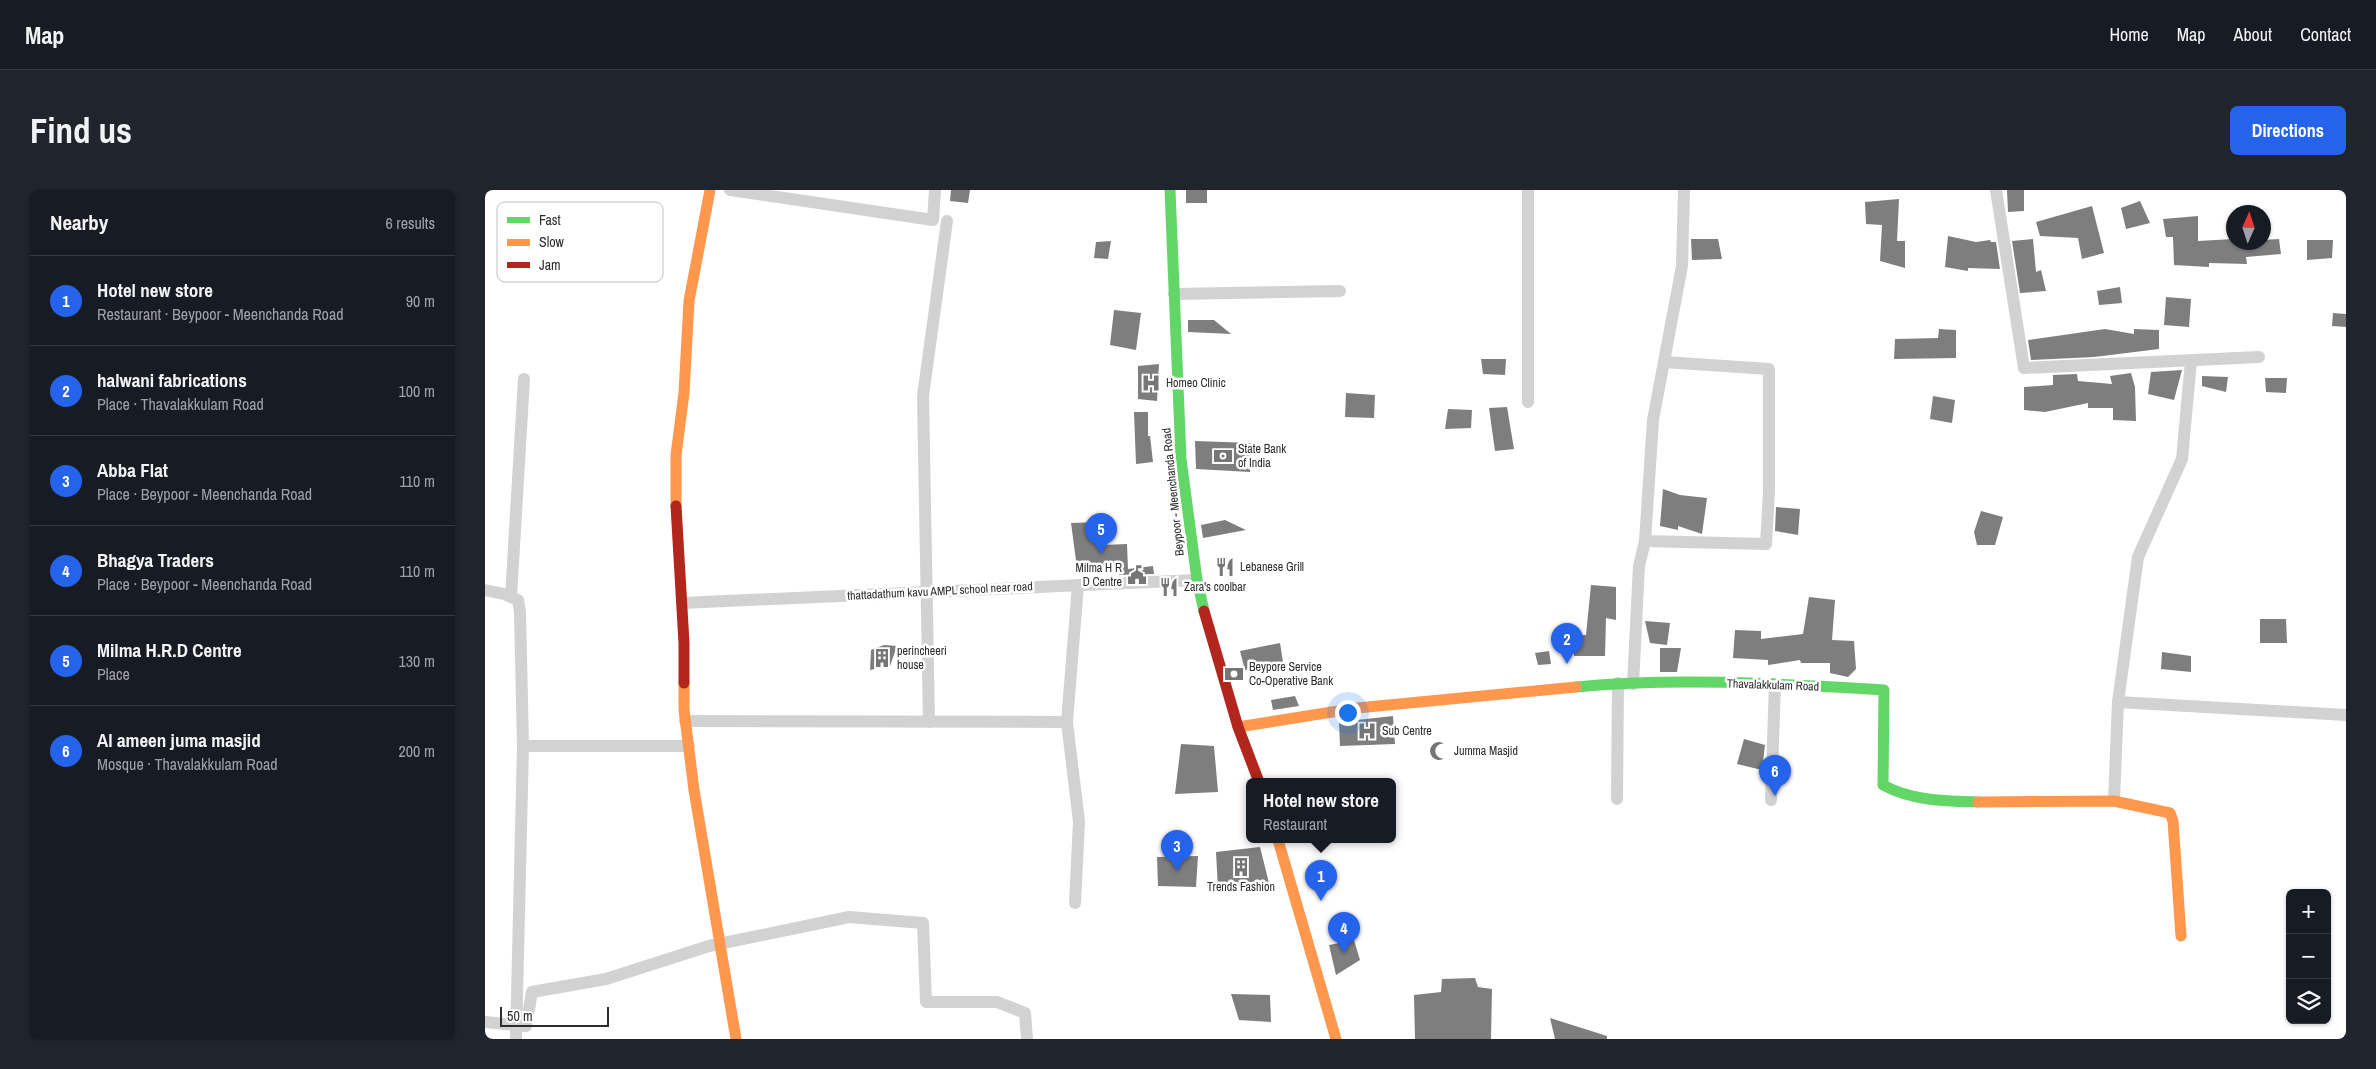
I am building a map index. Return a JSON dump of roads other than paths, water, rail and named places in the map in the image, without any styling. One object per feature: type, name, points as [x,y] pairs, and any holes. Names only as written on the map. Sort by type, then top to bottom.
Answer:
[{"type":"street","points":[[710,190],[689,301],[684,393],[676,455],[676,517],[682,603],[685,721],[694,790],[736,1039]]},
{"type":"street","points":[[730,190],[933,220],[935,190]]},
{"type":"street","name":"Beypoor - Meenchanda Road","points":[[1170,190],[1181,459],[1197,580],[1200,597],[1238,726],[1258,778]]},
{"type":"street","points":[[1528,190],[1528,402]]},
{"type":"street","points":[[1633,684],[1639,566],[1645,541],[1653,420],[1681,266],[1684,190]]},
{"type":"street","points":[[1996,190],[2024,368],[2259,357]]},
{"type":"street","points":[[929,722],[923,396],[947,221]]},
{"type":"street","points":[[1174,294],[1340,291]]},
{"type":"street","points":[[2181,936],[2173,821],[2170,813],[2114,801],[2118,702],[2138,557],[2182,459],[2191,361]]},
{"type":"street","points":[[1645,541],[1766,544],[1769,492],[1769,369],[1663,362]]},
{"type":"street","points":[[511,597],[524,379]]},
{"type":"street","name":"thattadathum kavu AMPL school near road","points":[[682,603],[1197,580]]},
{"type":"street","points":[[1075,903],[1079,822],[1067,722],[1078,585]]},
{"type":"street","points":[[485,590],[518,600],[520,612],[523,746],[516,1039]]},
{"type":"street","points":[[1617,799],[1618,683]]},
{"type":"street","name":"Thavalakkulam Road","points":[[1238,726],[1357,708],[1618,683],[1775,684],[1884,690],[1883,785],[1899,794],[1936,800],[1994,803],[2114,801]]},
{"type":"street","points":[[1771,800],[1775,684]]},
{"type":"street","points":[[2118,702],[2346,716]]},
{"type":"street","points":[[685,721],[1067,722]]},
{"type":"street","points":[[523,746],[689,746]]},
{"type":"street","points":[[1279,843],[1336,1039]]},
{"type":"street","points":[[485,1022],[526,1026],[532,992],[606,979],[720,944],[849,917],[923,923],[926,1002],[997,1002],[1025,1014],[1027,1039]]},
{"type":"place","name":"Homeo Clinic","points":[[1151,383]]},
{"type":"place","name":"State Bank of India","points":[[1223,456]]},
{"type":"place","name":"Milma H.R.D Centre","points":[[1101,554]]},
{"type":"place","name":"Lebanese Grill","points":[[1225,567]]},
{"type":"place","name":"Milma H R D Centre","points":[[1137,575]]},
{"type":"place","name":"Zara's coolbar","points":[[1169,587]]},
{"type":"place","name":"perincheeri house","points":[[882,658]]},
{"type":"place","name":"halwani fabrications","points":[[1567,664]]},
{"type":"place","name":"Beypore Service Co-Operative Bank","points":[[1234,674]]},
{"type":"place","name":"Sub Centre","points":[[1367,731]]},
{"type":"place","name":"Jumma Masjid","points":[[1439,751]]},
{"type":"place","name":"Al ameen juma masjid","points":[[1775,796]]},
{"type":"place","name":"Trends Fashion","points":[[1241,867]]},
{"type":"place","name":"Abba Flat","points":[[1177,871]]},
{"type":"place","name":"Hotel new store","points":[[1321,901]]},
{"type":"place","name":"Bhagya Traders","points":[[1344,953]]}]
